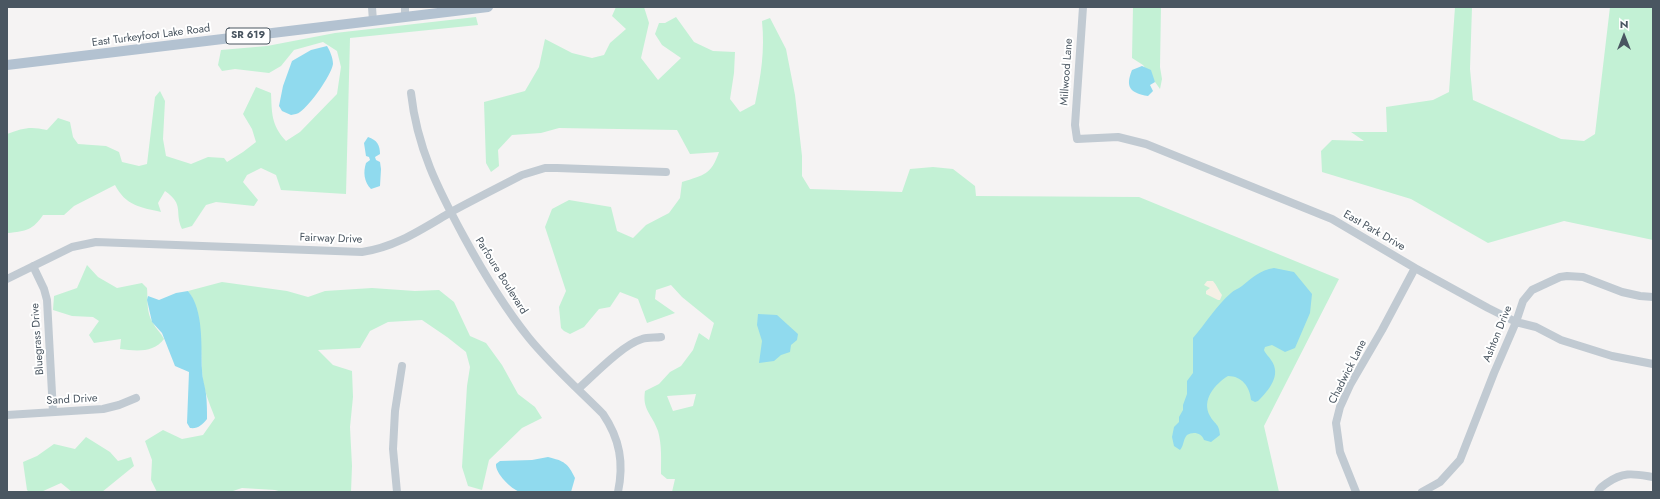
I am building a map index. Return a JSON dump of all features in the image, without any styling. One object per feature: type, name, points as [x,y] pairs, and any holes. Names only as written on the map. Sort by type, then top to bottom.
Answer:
[{"type":"main road","name":"East Turkeyfoot Lake Road","points":[[7,65],[373,21],[405,12],[488,7]]},
{"type":"street","points":[[372,7],[373,21]]},
{"type":"street","name":"Millwood Lane","points":[[1077,138],[1075,125],[1083,7]]},
{"type":"street","name":"Parfoure Boulevard","points":[[411,93],[416,123],[423,149],[436,184],[478,263],[511,314],[538,349],[602,414],[614,434],[618,446],[621,467],[618,492]]},
{"type":"street","name":"East Park Drive","points":[[1077,138],[1118,138],[1146,144],[1332,219],[1415,268],[1516,322],[1536,328],[1561,340],[1612,356],[1653,364]]},
{"type":"street","name":"Fairway Drive","points":[[7,279],[72,247],[96,242],[362,252],[386,247],[403,240],[522,175],[545,168],[666,172]]},
{"type":"street","name":"Bluegrass Drive","points":[[33,266],[44,289],[47,300],[53,412]]},
{"type":"street","name":"Chadwick Lane","points":[[1356,492],[1340,452],[1336,423],[1340,407],[1415,268]]},
{"type":"street","name":"Ashton Drive","points":[[1422,492],[1440,482],[1460,460],[1494,373],[1516,322],[1523,301],[1532,290],[1560,277],[1583,277],[1622,292],[1653,297]]},
{"type":"street","points":[[578,390],[607,362],[631,345],[642,339],[661,337]]},
{"type":"street","points":[[397,492],[392,449],[395,411],[402,366]]},
{"type":"street","name":"Sand Drive","points":[[7,415],[103,409],[119,405],[136,398]]},
{"type":"street","points":[[1598,492],[1599,489],[1615,477],[1627,474],[1653,477]]},
{"type":"green space","points":[[616,7],[644,7],[649,23],[641,58],[658,80],[681,58],[662,45],[655,34],[659,23],[665,23],[676,17],[694,42],[713,51],[735,52],[734,73],[730,99],[740,112],[755,104],[762,63],[762,21],[770,18],[786,49],[795,95],[802,156],[802,176],[810,189],[902,192],[910,169],[933,167],[953,169],[975,186],[976,196],[1139,197],[1339,279],[1264,426],[1279,492],[672,492],[675,479],[667,479],[661,474],[659,436],[656,425],[646,408],[644,397],[645,391],[659,384],[670,372],[681,366],[693,350],[699,333],[709,340],[714,323],[682,297],[671,285],[656,290],[655,299],[675,313],[647,323],[638,299],[620,292],[610,307],[599,309],[584,327],[570,334],[564,331],[561,328],[559,307],[566,291],[545,227],[552,209],[569,200],[611,207],[617,231],[633,238],[646,225],[669,213],[680,198],[682,182],[696,178],[710,170],[719,152],[690,154],[677,130],[559,128],[541,133],[512,135],[498,150],[499,166],[491,172],[486,163],[484,102],[525,91],[539,67],[545,39],[572,53],[592,58],[604,55],[610,43],[626,29],[612,16]],"holes":[[[696,394],[693,406],[673,411],[667,396]]]},
{"type":"green space","points":[[1133,7],[1161,7],[1160,67],[1162,79],[1160,89],[1143,65],[1132,58]]},
{"type":"green space","points":[[1455,7],[1472,7],[1470,69],[1473,100],[1561,139],[1584,141],[1595,134],[1610,7],[1653,7],[1653,240],[1564,221],[1488,243],[1411,199],[1322,172],[1321,151],[1332,140],[1364,141],[1351,132],[1387,132],[1386,107],[1433,100],[1449,92]]},
{"type":"green space","points":[[476,17],[478,25],[350,38],[346,194],[281,190],[276,175],[261,168],[247,175],[243,182],[258,200],[254,206],[216,202],[206,205],[192,226],[182,229],[175,200],[165,191],[158,203],[161,212],[134,204],[119,192],[115,185],[74,206],[64,215],[43,215],[36,224],[28,229],[7,232],[7,134],[27,128],[47,130],[58,118],[70,122],[73,137],[78,144],[106,146],[119,152],[122,162],[139,166],[147,164],[155,97],[160,91],[165,101],[163,139],[166,156],[191,164],[208,157],[224,158],[227,162],[256,142],[252,129],[243,114],[256,87],[271,93],[273,118],[277,130],[286,141],[300,132],[337,94],[341,67],[337,51],[323,42],[294,50],[281,66],[269,73],[235,69],[222,71],[218,65],[221,50],[267,46],[335,33]]},
{"type":"green space","points":[[87,265],[98,277],[117,288],[142,283],[147,288],[149,315],[164,339],[160,344],[150,349],[132,350],[120,349],[121,339],[94,343],[89,335],[99,321],[93,317],[72,316],[53,310],[54,296],[77,288]]},
{"type":"green space","points":[[222,282],[287,291],[308,297],[325,291],[372,288],[415,291],[439,290],[454,302],[470,336],[486,343],[502,365],[518,394],[535,407],[542,418],[522,428],[489,460],[482,490],[468,486],[462,467],[467,386],[470,367],[466,352],[422,320],[388,322],[370,331],[360,348],[318,350],[333,365],[352,371],[353,397],[350,427],[352,466],[351,492],[282,492],[275,490],[242,488],[230,492],[157,492],[151,480],[152,460],[145,441],[163,430],[182,439],[203,435],[215,418],[203,382],[201,340],[196,307],[188,291]]},
{"type":"green space","points":[[86,437],[110,452],[118,461],[131,457],[134,466],[102,492],[72,492],[61,483],[41,492],[29,492],[27,490],[23,462],[37,456],[54,444],[75,449]]},
{"type":"sand","points":[[1207,281],[1213,281],[1216,284],[1222,295],[1220,300],[1206,294],[1206,291],[1210,288],[1204,285]]},
{"type":"water","points":[[327,46],[333,64],[320,90],[299,113],[291,115],[282,111],[279,106],[283,86],[292,61],[311,50]]},
{"type":"water","points":[[1142,66],[1151,70],[1155,82],[1150,85],[1153,91],[1148,96],[1133,91],[1129,85],[1132,70]]},
{"type":"water","points":[[368,137],[376,141],[379,145],[380,154],[375,157],[376,160],[380,162],[381,169],[380,186],[371,189],[367,183],[364,173],[366,163],[370,160],[369,157],[366,156],[364,143]]},
{"type":"water","points":[[1274,268],[1294,272],[1312,294],[1310,313],[1295,348],[1285,352],[1272,345],[1265,347],[1264,350],[1274,366],[1275,377],[1270,387],[1258,401],[1255,402],[1251,400],[1249,391],[1244,383],[1233,376],[1228,376],[1218,383],[1208,398],[1207,404],[1210,416],[1218,426],[1220,435],[1211,442],[1204,440],[1197,433],[1189,434],[1187,435],[1180,450],[1174,446],[1172,437],[1174,427],[1179,422],[1179,417],[1183,410],[1183,405],[1187,394],[1187,381],[1193,373],[1193,338],[1221,303],[1232,292],[1260,272]]},
{"type":"water","points":[[188,291],[197,308],[201,329],[202,373],[207,407],[207,419],[200,426],[195,428],[190,428],[187,423],[189,372],[175,366],[162,333],[152,322],[147,300],[148,296],[159,300],[176,293]]},
{"type":"water","points":[[758,314],[777,315],[798,334],[797,340],[791,345],[790,352],[781,355],[774,361],[759,363],[762,341],[757,325]]},
{"type":"water","points":[[548,457],[562,461],[570,469],[575,478],[571,492],[520,492],[512,488],[504,480],[496,468],[496,464],[500,461],[532,460]]}]
